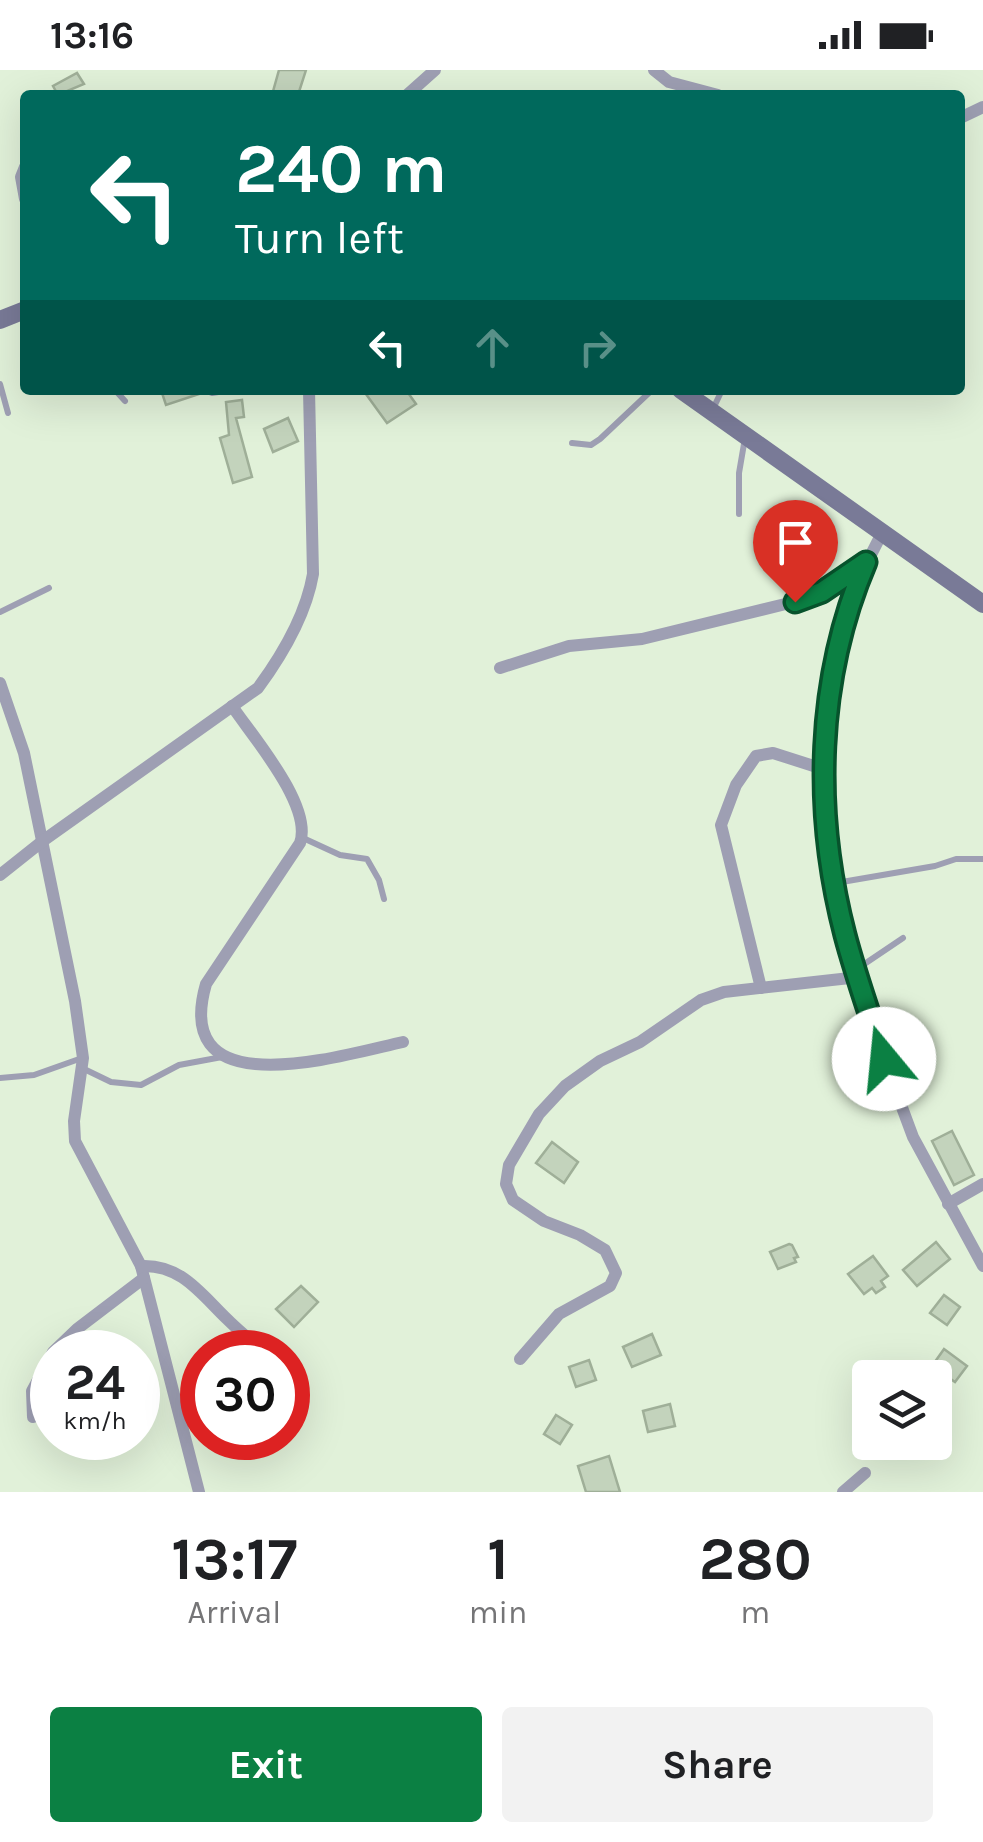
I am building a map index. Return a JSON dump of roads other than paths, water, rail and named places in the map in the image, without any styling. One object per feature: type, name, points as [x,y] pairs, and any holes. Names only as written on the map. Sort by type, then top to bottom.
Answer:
[{"type":"main road","points":[[688,395],[983,604]]},
{"type":"street","points":[[420,75],[435,70]]},
{"type":"street","points":[[654,70],[669,82],[705,90]]},
{"type":"street","points":[[0,875],[258,688],[272,670],[309,598],[313,574],[309,395]]},
{"type":"street","points":[[882,533],[866,562],[838,646],[823,769],[823,803],[835,883],[857,973],[913,1137],[983,1266]]},
{"type":"street","points":[[500,668],[569,646],[642,639],[795,602],[822,592],[866,562]]},
{"type":"street","points":[[0,683],[24,753],[66,952],[82,1063],[74,1121],[76,1141],[143,1272],[199,1492]]},
{"type":"street","points":[[232,706],[289,790],[302,816],[304,830],[206,984],[201,1002],[208,1038],[222,1057],[262,1067],[320,1060],[403,1042]]},
{"type":"street","points":[[761,988],[721,825],[736,785],[756,756],[773,754],[823,769]]},
{"type":"street","points":[[520,1359],[559,1314],[610,1286],[616,1273],[604,1250],[580,1234],[544,1221],[513,1200],[506,1184],[509,1164],[539,1114],[566,1086],[600,1061],[640,1042],[701,1000],[724,992],[857,973]]},
{"type":"street","points":[[948,1204],[983,1184]]},
{"type":"street","points":[[76,1330],[143,1272],[157,1265],[178,1273],[198,1288],[240,1330]]},
{"type":"street","points":[[842,1492],[866,1473]]},
{"type":"lane","points":[[687,90],[695,86]]},
{"type":"lane","points":[[0,384],[8,413]]},
{"type":"lane","points":[[120,395],[125,401]]},
{"type":"lane","points":[[572,443],[591,445],[647,395]]},
{"type":"lane","points":[[711,412],[720,395]]},
{"type":"lane","points":[[739,514],[745,436]]},
{"type":"lane","points":[[0,612],[49,588]]},
{"type":"lane","points":[[302,838],[340,855],[368,859],[380,880],[384,900]]},
{"type":"lane","points":[[835,883],[935,866],[956,858],[983,859]]},
{"type":"lane","points":[[857,973],[903,938]]},
{"type":"lane","points":[[0,1078],[34,1075],[82,1063],[111,1082],[141,1084],[179,1065],[222,1057]]}]
